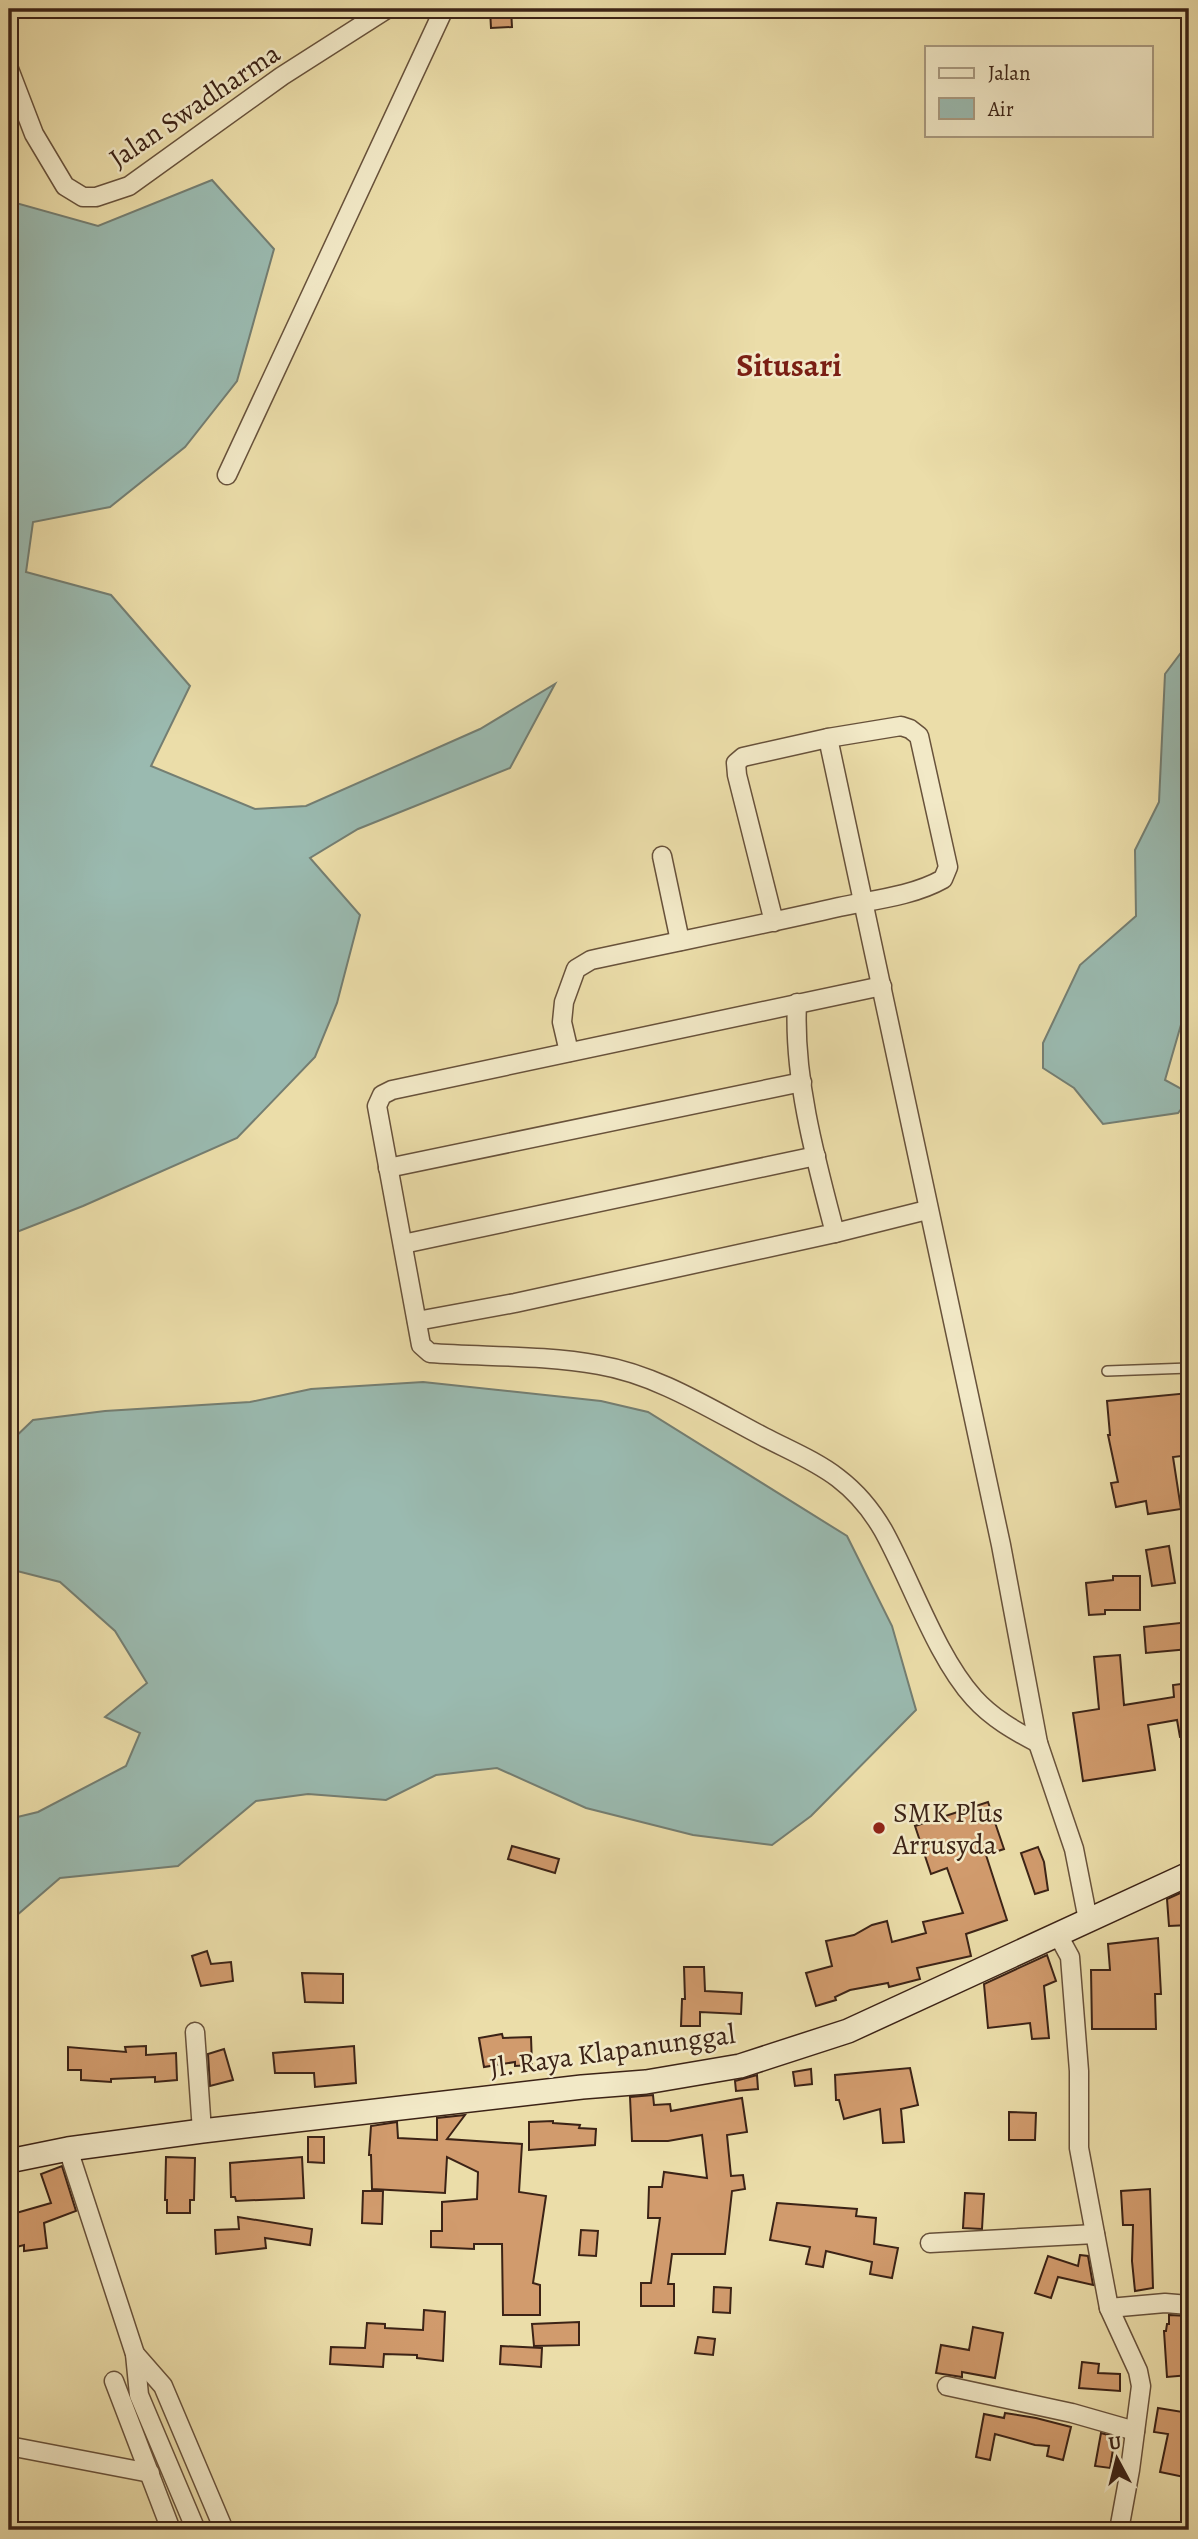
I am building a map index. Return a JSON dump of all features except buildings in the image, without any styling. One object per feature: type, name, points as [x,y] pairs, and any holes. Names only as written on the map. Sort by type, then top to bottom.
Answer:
[{"type":"street","name":"Jalan Swadharma","points":[[9,69],[34,134],[65,187],[83,197],[96,197],[129,186],[272,83],[387,9]]},
{"type":"street","points":[[227,475],[444,9]]},
{"type":"street","points":[[569,1052],[562,1022],[564,1002],[576,969],[591,960],[774,922],[862,902],[934,883],[943,878],[948,867],[919,736],[910,729],[901,726],[828,738],[743,757],[736,763],[774,922]]},
{"type":"street","points":[[828,738],[927,1210],[1001,1545],[1038,1743],[1074,1849],[1088,1920]]},
{"type":"street","points":[[662,856],[680,941]]},
{"type":"street","points":[[882,986],[392,1090],[382,1095],[377,1106],[421,1345],[430,1353],[562,1360],[601,1365],[654,1382],[819,1465],[840,1479],[882,1529],[944,1653],[972,1696],[1006,1726],[1038,1743]]},
{"type":"street","points":[[797,1003],[797,1056],[816,1156],[835,1233]]},
{"type":"street","points":[[388,1168],[802,1082]]},
{"type":"street","points":[[403,1244],[816,1156]]},
{"type":"street","points":[[417,1321],[515,1303],[835,1233],[927,1210]]},
{"type":"street","name":"Jl. Raya Klapanunggal","points":[[9,2161],[68,2149],[202,2131],[569,2088],[646,2082],[740,2066],[848,2031],[1189,1874]]},
{"type":"street","points":[[1058,1935],[1070,1957],[1079,2071],[1079,2148],[1109,2308],[1138,2371],[1141,2386],[1124,2515],[1119,2530]]},
{"type":"street","points":[[195,2032],[202,2131]]},
{"type":"street","points":[[68,2149],[135,2354],[139,2395],[196,2530]]},
{"type":"street","points":[[930,2243],[1095,2234]]},
{"type":"street","points":[[1109,2308],[1165,2303],[1189,2305]]},
{"type":"street","points":[[135,2354],[163,2386],[224,2530]]},
{"type":"street","points":[[114,2381],[172,2530]]},
{"type":"street","points":[[947,2386],[1072,2413],[1135,2431]]},
{"type":"street","points":[[9,2446],[150,2473]]},
{"type":"lane","points":[[1107,1371],[1189,1368]]},
{"type":"water","points":[[212,180],[274,249],[237,381],[185,447],[110,507],[33,522],[26,572],[111,595],[190,686],[151,766],[255,809],[306,806],[480,729],[555,684],[510,768],[358,829],[310,858],[360,915],[337,1003],[315,1057],[237,1138],[83,1206],[9,1235],[9,201],[98,226]]},
{"type":"water","points":[[1189,642],[1189,997],[1165,1080],[1189,1093],[1189,1099],[1178,1113],[1103,1124],[1074,1088],[1043,1068],[1043,1043],[1080,965],[1136,916],[1135,850],[1159,802],[1165,674]]},
{"type":"water","points":[[423,1382],[601,1401],[648,1412],[847,1536],[892,1626],[916,1710],[811,1816],[772,1845],[693,1835],[586,1808],[497,1768],[436,1775],[386,1800],[308,1794],[256,1801],[178,1866],[60,1878],[9,1922],[9,1819],[38,1812],[126,1766],[140,1733],[105,1717],[147,1683],[115,1631],[60,1582],[9,1569],[9,1443],[33,1420],[105,1411],[250,1402],[311,1389]]},
{"type":"place","name":"SMK Plus Arrusyda","points":[[879,1828]]},
{"type":"district","name":"Situsari","points":[[789,365]]}]
